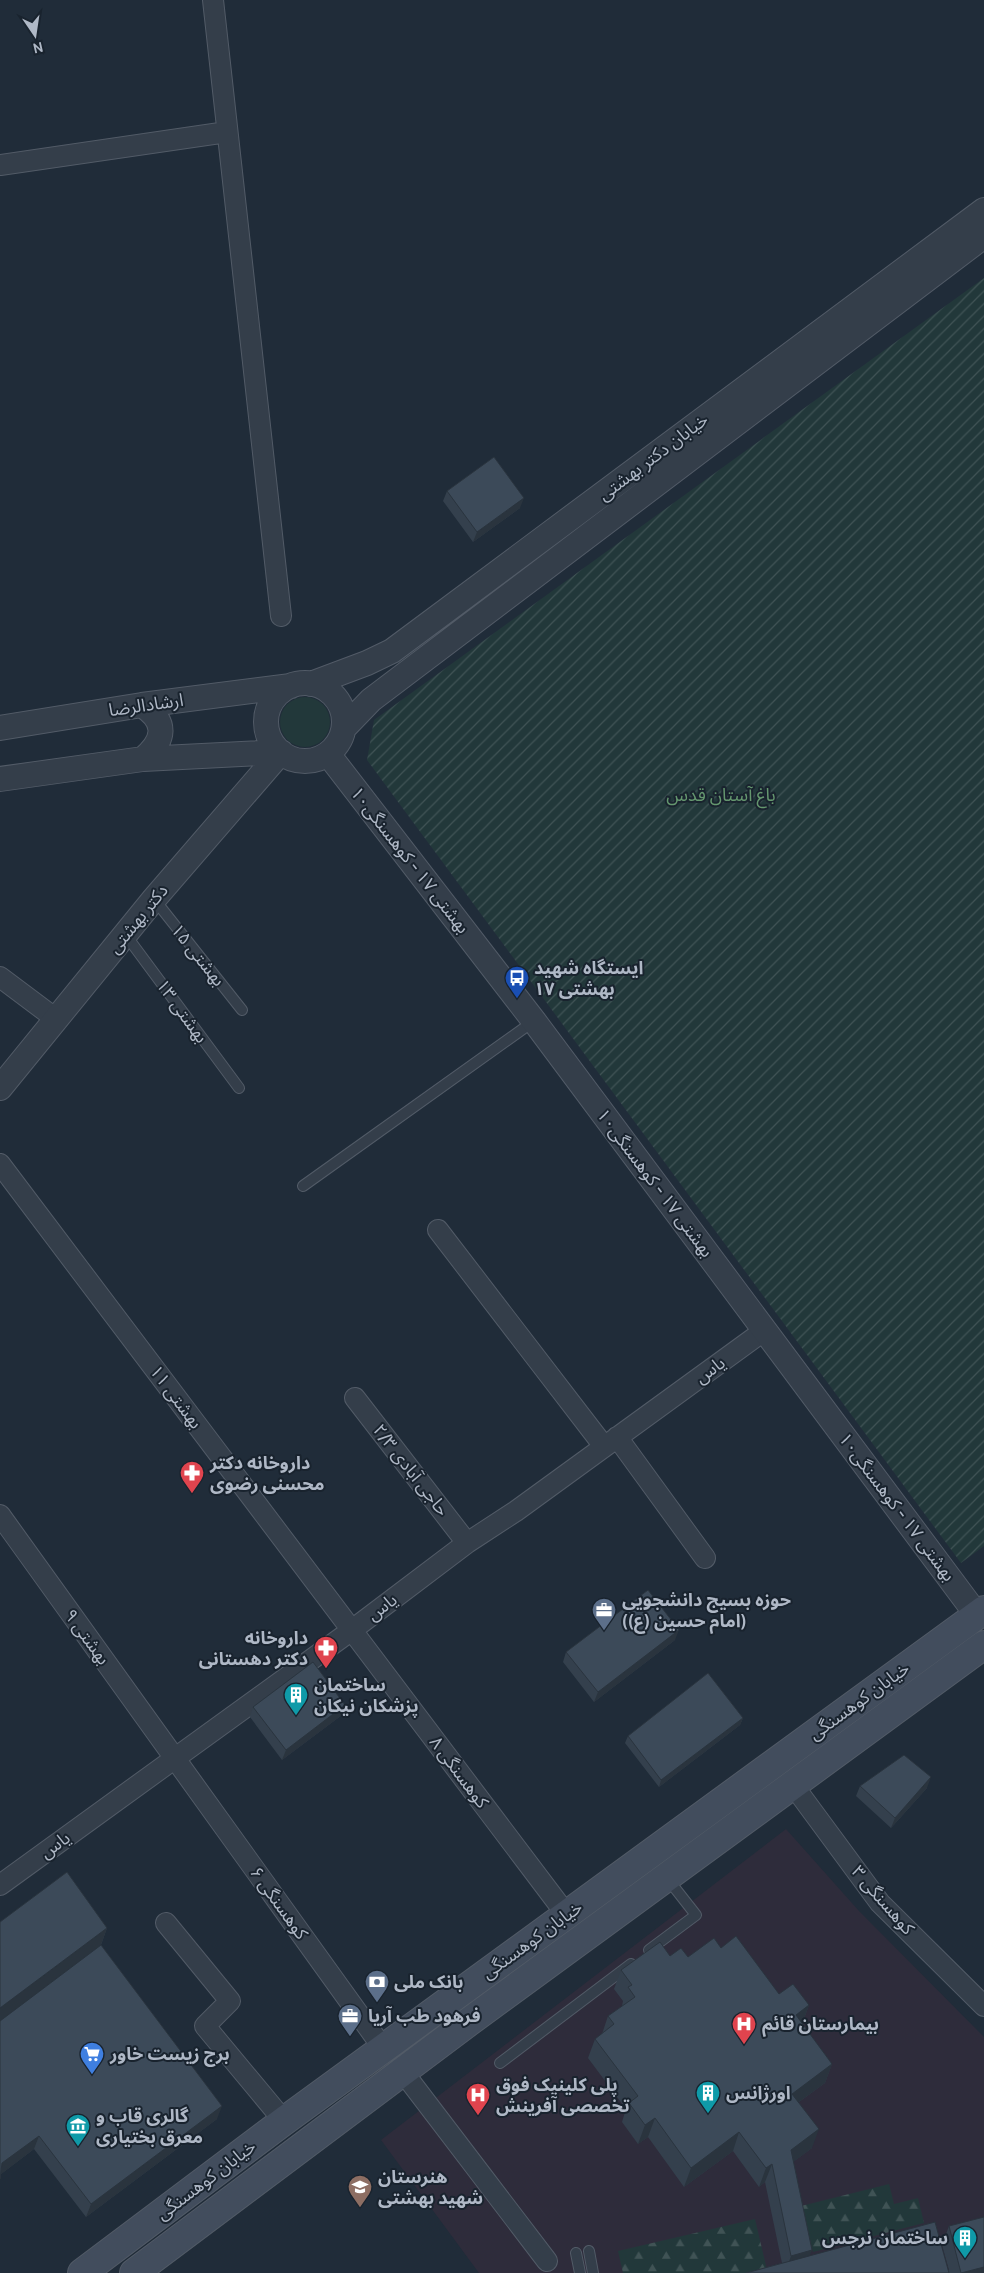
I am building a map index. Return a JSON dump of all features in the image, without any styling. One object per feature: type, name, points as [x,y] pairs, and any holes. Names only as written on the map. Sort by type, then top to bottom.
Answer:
[{"type":"main road","name":"خیابان کوهسنگی","points":[[82,2273],[383,2048],[981,1613]]},
{"type":"main road","name":"خیابان کوهسنگی","points":[[134,2273],[793,1784],[981,1651]]},
{"type":"street","points":[[213,0],[281,616]]},
{"type":"street","points":[[0,165],[227,132]]},
{"type":"street","name":"خیابان دکتر بهشتی","points":[[301,685],[367,663],[392,651],[984,210]]},
{"type":"street","name":"خیابان دکتر بهشتی","points":[[344,728],[371,700],[984,236]]},
{"type":"street","points":[[0,779],[143,759],[280,752],[299,761],[319,759],[328,754],[341,738],[344,728],[344,718],[337,699],[321,686],[301,685],[275,698],[267,716],[269,736],[280,752]]},
{"type":"street","name":"ارشادالرضا","points":[[0,728],[142,705],[301,685]]},
{"type":"street","points":[[142,705],[153,712],[160,724],[160,737],[154,749],[143,759]]},
{"type":"street","name":"دکتر بهشتی","points":[[0,1088],[154,899],[280,752]]},
{"type":"street","name":"بهشتی ۱۷ - کوهسنگی۱۰","points":[[328,754],[534,1021],[765,1330],[981,1613]]},
{"type":"street","points":[[0,978],[56,1019]]},
{"type":"street","name":"بهشتی ۱۱","points":[[0,1164],[352,1630]]},
{"type":"street","points":[[438,1230],[705,1558]]},
{"type":"street","name":"یاس","points":[[0,1885],[352,1630],[467,1543],[516,1511],[765,1330]]},
{"type":"street","name":"حاجی آبادی ۲/۳","points":[[355,1398],[467,1543]]},
{"type":"street","name":"بهشتی ۹","points":[[0,1515],[175,1758]]},
{"type":"street","name":"کوهسنگی ۸","points":[[352,1630],[566,1914]]},
{"type":"street","name":"کوهسنگی ۶","points":[[175,1758],[383,2048]]},
{"type":"street","name":"کوهسنگی ۳","points":[[793,1784],[880,1903],[984,2006]]},
{"type":"street","points":[[166,1923],[230,2002],[205,2026],[284,2121]]},
{"type":"street","points":[[403,2072],[547,2260]]},
{"type":"lane","name":"بهشتی ۱۵","points":[[154,899],[242,1010]]},
{"type":"lane","name":"بهشتی ۱۳","points":[[125,934],[239,1088]]},
{"type":"lane","points":[[303,1186],[534,1021]]},
{"type":"lane","points":[[500,2063],[696,1915],[667,1877]]},
{"type":"lane","points":[[589,2251],[593,2273]]},
{"type":"lane","points":[[576,2253],[580,2273]]},
{"type":"shaded area","name":"بیمارستان قائم","points":[[786,1829],[859,1911],[984,2037],[984,2273],[479,2273],[381,2140]]},
{"type":"green space","name":"باغ آستان قدس","points":[[984,278],[984,1546],[961,1563],[367,760],[374,720]]},
{"type":"green space","points":[[310,697],[323,704],[329,712],[329,732],[323,740],[315,746],[300,747],[287,740],[281,732],[280,717],[287,704],[295,698]]},
{"type":"green space","points":[[889,2184],[894,2204],[918,2198],[924,2223],[813,2252],[801,2206]]},
{"type":"green space","points":[[755,2219],[767,2270],[754,2273],[623,2273],[618,2251]]},
{"type":"building","points":[[494,457],[524,498],[477,532],[447,491]]},
{"type":"building","points":[[648,1590],[679,1630],[598,1692],[566,1652]]},
{"type":"building","name":"ساختمان پزشکان نیکان","points":[[313,1662],[345,1705],[286,1750],[253,1707]]},
{"type":"building","points":[[708,1673],[743,1718],[661,1780],[628,1736]]},
{"type":"building","points":[[904,1755],[931,1777],[895,1818],[860,1786]]},
{"type":"building","points":[[67,1872],[107,1928],[0,2008],[0,1922]]},
{"type":"building","name":"اورژانس","points":[[736,1936],[779,1994],[793,1984],[809,2005],[796,2015],[832,2064],[792,2094],[819,2129],[791,2150],[812,2250],[791,2256],[772,2164],[766,2168],[739,2132],[691,2168],[655,2118],[645,2125],[629,2103],[638,2096],[595,2039],[614,2024],[608,2016],[635,1997],[628,1987],[632,1985],[621,1970],[660,1942],[670,1956],[681,1948],[688,1957],[714,1938],[721,1948]]},
{"type":"building","name":"برج زیست خاور","points":[[101,1945],[222,2106],[91,2204],[39,2136],[2,2163],[0,2179],[0,2021]]},
{"type":"building","name":"ساختمان نرجس","points":[[984,2217],[984,2267],[961,2273],[949,2226]]},
{"type":"building","points":[[935,2222],[949,2273],[746,2273]]},
{"type":"place","name":"ایستگاه شهید بهشتی ۱۷","points":[[517,999]]},
{"type":"place","name":"داروخانه دکتر محسنی رضوی","points":[[192,1494]]},
{"type":"place","name":"حوزه بسیج دانشجویی (امام حسین (ع))","points":[[604,1631]]},
{"type":"place","name":"داروخانه دکتر دهستانی","points":[[326,1669]]},
{"type":"place","name":"ساختمان پزشکان نیکان","points":[[296,1716]]},
{"type":"place","name":"بانک ملی","points":[[377,2003]]},
{"type":"place","name":"فرهود طب آریا","points":[[350,2037]]},
{"type":"place","name":"بیمارستان قائم","points":[[744,2045]]},
{"type":"place","name":"برج زیست خاور","points":[[92,2075]]},
{"type":"place","name":"اورژانس","points":[[708,2114]]},
{"type":"place","name":"پلی کلینیک فوق تخصصی آفرینش","points":[[478,2116]]},
{"type":"place","name":"گالری قاب و معرق بختیاری","points":[[78,2147]]},
{"type":"place","name":"هنرستان شهید بهشتی","points":[[360,2208]]},
{"type":"place","name":"ساختمان نرجس","points":[[965,2259]]}]
